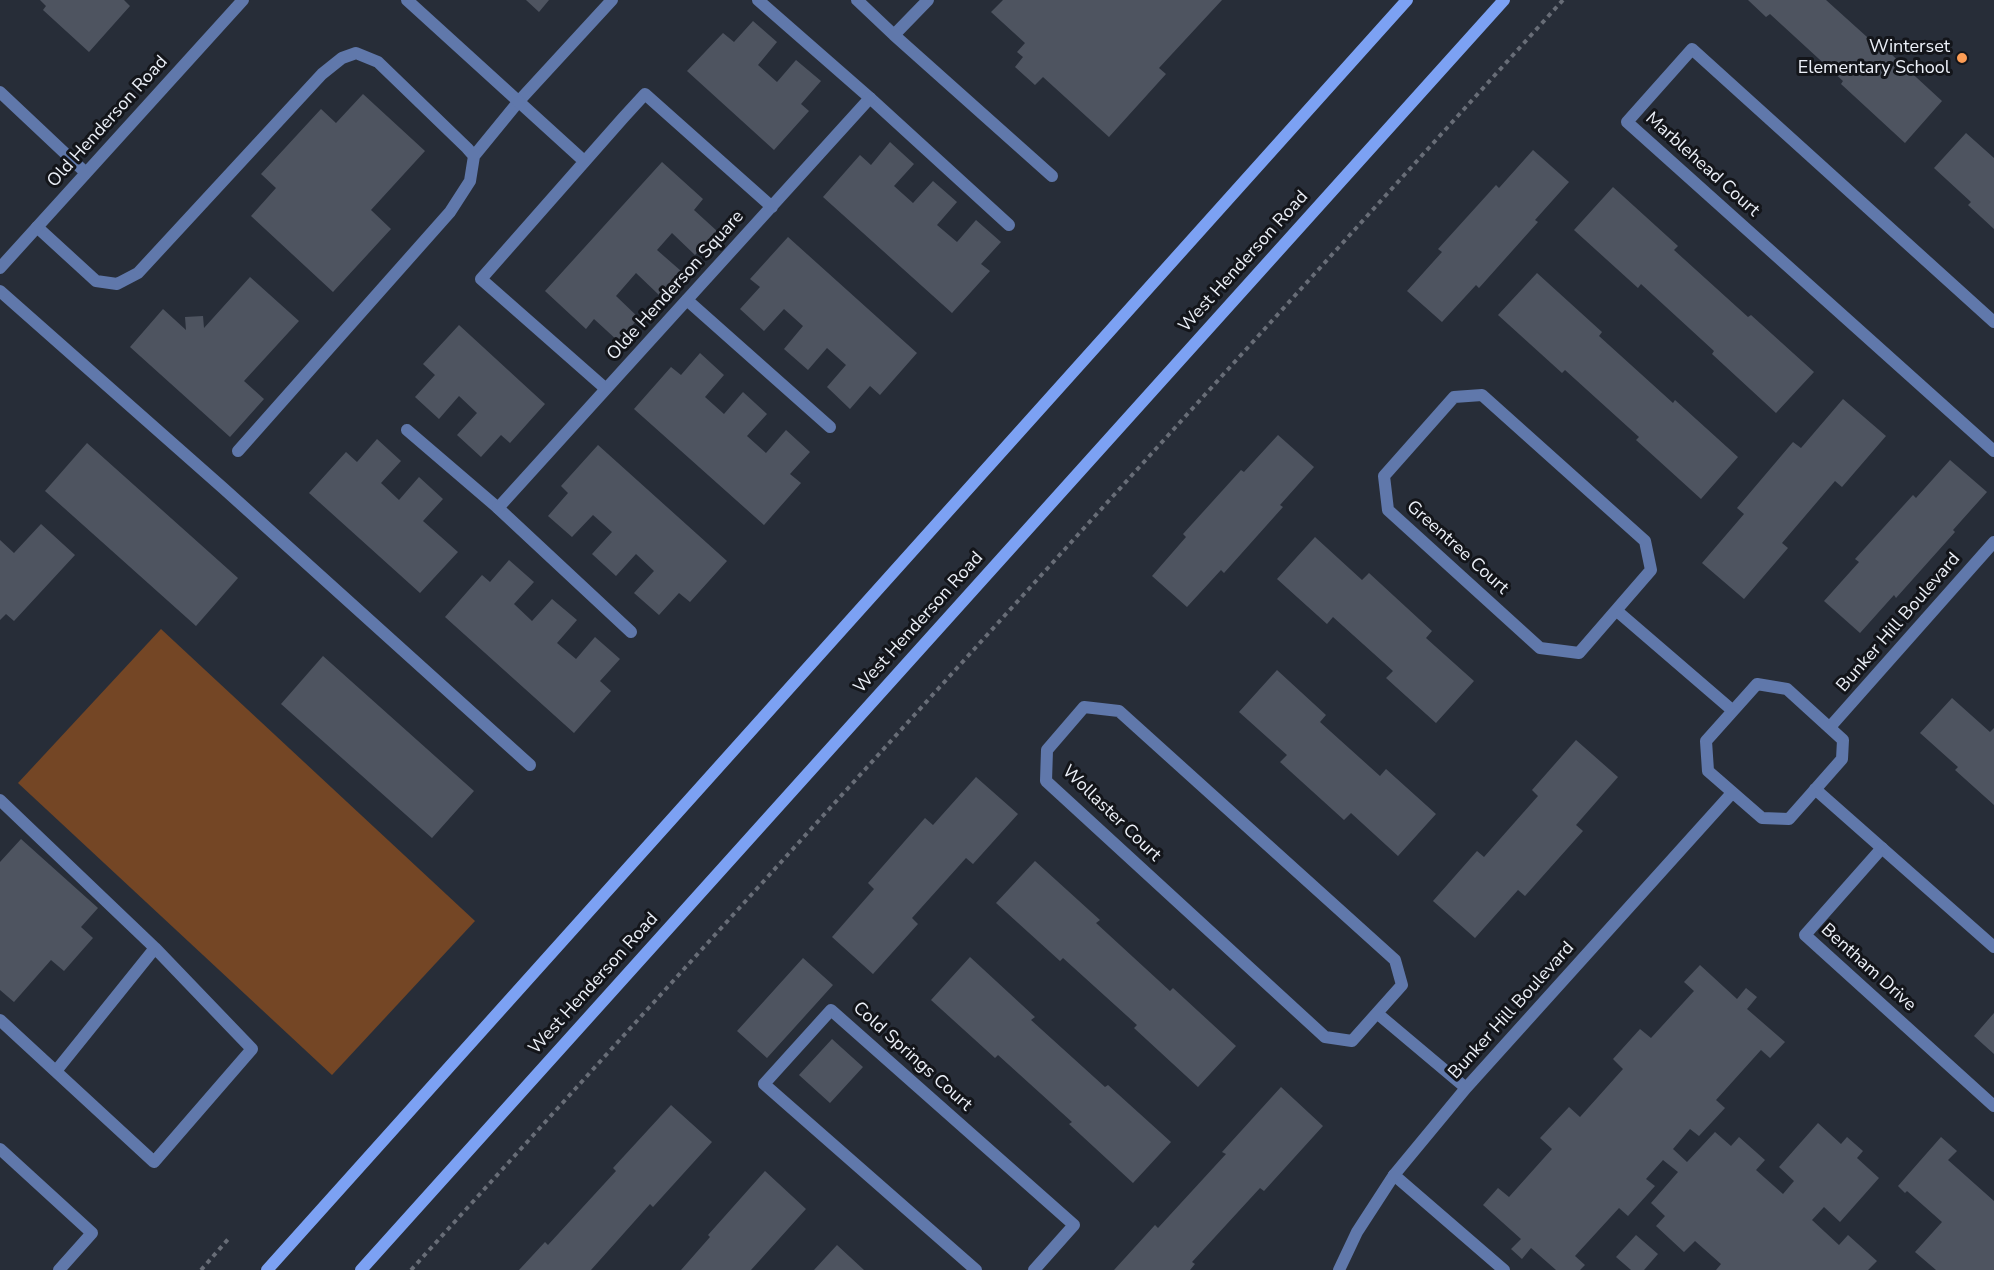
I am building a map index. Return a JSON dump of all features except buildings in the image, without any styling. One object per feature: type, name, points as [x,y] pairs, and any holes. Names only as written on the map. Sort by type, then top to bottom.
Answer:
[{"type":"main road","points":[[267,1270],[1407,0]]},
{"type":"main road","name":"West Henderson Road","points":[[361,1270],[1504,0]]},
{"type":"street","name":"Old Henderson Road","points":[[0,268],[243,0]]},
{"type":"street","points":[[407,0],[584,161]]},
{"type":"street","points":[[238,451],[450,212],[470,181],[474,156],[519,101],[612,0]]},
{"type":"street","points":[[758,0],[1009,225]]},
{"type":"street","points":[[857,0],[1052,176]]},
{"type":"street","points":[[894,35],[928,0]]},
{"type":"street","name":"Marblehead Court","points":[[1994,322],[1692,49],[1627,122],[1994,451]]},
{"type":"street","points":[[37,227],[96,282],[117,284],[138,273],[322,74],[342,58],[356,53],[378,62],[474,156]]},
{"type":"street","points":[[0,92],[86,173]]},
{"type":"street","name":"Olde Henderson Square","points":[[606,389],[481,279],[645,94],[772,207]]},
{"type":"street","name":"Olde Henderson Square","points":[[498,508],[870,98]]},
{"type":"street","points":[[0,291],[232,496],[530,765]]},
{"type":"street","points":[[687,300],[830,427]]},
{"type":"street","name":"Greentree Court","points":[[1482,395],[1645,540],[1651,570],[1617,611],[1579,653],[1540,648],[1388,510],[1384,476],[1454,397],[1482,395]]},
{"type":"street","points":[[407,430],[498,508],[631,633]]},
{"type":"street","name":"Bunker Hill Boulevard","points":[[1830,727],[1994,542]]},
{"type":"street","points":[[1617,611],[1732,710]]},
{"type":"street","points":[[1757,684],[1787,688],[1830,727],[1844,740],[1842,759],[1789,819],[1762,818],[1708,771],[1706,741],[1757,684]]},
{"type":"street","name":"Wollaster Court","points":[[1084,707],[1119,711],[1395,960],[1402,985],[1378,1014],[1352,1041],[1324,1037],[1046,781],[1047,750],[1084,707]]},
{"type":"street","points":[[1815,789],[1994,947]]},
{"type":"street","name":"Bunker Hill Boulevard","points":[[1340,1270],[1357,1232],[1394,1175],[1466,1089],[1732,793]]},
{"type":"street","points":[[0,800],[155,948],[252,1048],[154,1162],[0,1020]]},
{"type":"street","name":"Bentham Drive","points":[[1882,848],[1805,935],[1994,1106]]},
{"type":"street","points":[[56,1071],[155,948]]},
{"type":"street","name":"Cold Springs Court","points":[[976,1270],[764,1084],[831,1010],[1074,1225],[1034,1270]]},
{"type":"street","points":[[1378,1014],[1466,1089]]},
{"type":"street","points":[[2,1155],[92,1233],[59,1270]]},
{"type":"street","points":[[1394,1175],[1504,1270]]},
{"type":"path","points":[[411,1270],[1563,0]]},
{"type":"path","points":[[201,1270],[230,1237]]},
{"type":"shaded area","points":[[161,629],[475,921],[332,1075],[18,783]]},
{"type":"place","name":"Winterset Elementary School","points":[[1962,58]]}]
